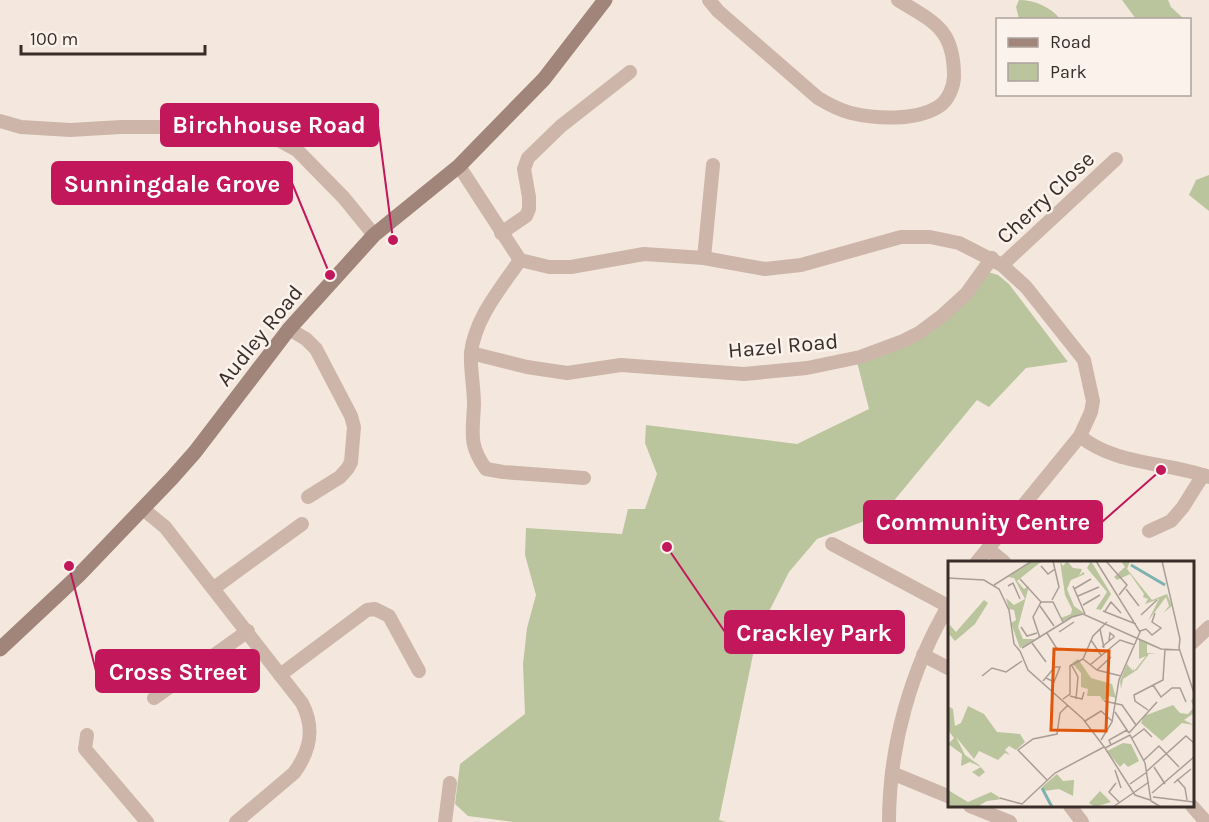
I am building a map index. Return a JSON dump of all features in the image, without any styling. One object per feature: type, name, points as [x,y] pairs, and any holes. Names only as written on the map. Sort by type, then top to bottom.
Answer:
[{"type":"main road","name":"Audley Road","points":[[0,649],[79,575],[195,452],[289,329],[374,235],[459,166],[544,79],[605,0]]},
{"type":"street","points":[[709,0],[717,11],[818,98],[852,113],[870,116],[907,116],[923,113],[939,106],[949,95],[954,80],[954,62],[951,44],[941,30],[928,18],[898,0]]},
{"type":"street","points":[[501,232],[526,216],[529,209],[524,169],[528,158],[561,126],[630,72]]},
{"type":"street","points":[[0,121],[21,127],[70,130],[132,127],[255,127],[297,150],[344,198],[374,235]]},
{"type":"street","name":"Cherry Close","points":[[997,262],[1116,159]]},
{"type":"street","points":[[704,258],[713,165]]},
{"type":"street","points":[[459,166],[520,260],[549,267],[571,267],[644,254],[704,258],[765,269],[801,265],[901,237],[930,237],[959,243],[997,262],[1026,287],[1084,360],[1093,401],[1091,412],[1080,436],[978,561]]},
{"type":"street","points":[[520,260],[486,310],[471,353],[474,396],[472,444],[476,456],[486,469],[584,478]]},
{"type":"street","name":"Hazel Road","points":[[471,353],[527,367],[567,373],[621,365],[744,374],[807,368],[860,357],[919,333],[943,315],[997,262]]},
{"type":"street","points":[[289,329],[306,339],[316,349],[351,416],[354,427],[351,462],[348,468],[340,477],[308,497]]},
{"type":"street","points":[[1080,436],[1090,445],[1114,455],[1206,476],[1171,521],[1149,531]]},
{"type":"street","points":[[143,509],[165,527],[248,631],[307,713],[310,727],[309,746],[302,763],[294,773],[236,822]]},
{"type":"street","points":[[214,588],[302,524]]},
{"type":"street","points":[[832,544],[948,603]]},
{"type":"street","points":[[988,549],[1003,561]]},
{"type":"street","points":[[889,822],[892,773],[906,704],[923,656],[948,606]]},
{"type":"street","points":[[280,675],[371,609],[389,616],[419,671]]},
{"type":"street","points":[[1194,641],[1209,627]]},
{"type":"street","points":[[153,698],[248,631]]},
{"type":"street","points":[[923,656],[948,668]]},
{"type":"street","points":[[87,735],[85,749],[147,822]]},
{"type":"street","points":[[892,773],[948,796]]},
{"type":"street","points":[[445,822],[450,783]]},
{"type":"street","points":[[1200,815],[1209,803]]},
{"type":"street","points":[[972,807],[1010,822]]},
{"type":"street","points":[[1071,807],[1082,822]]},
{"type":"green space","points":[[1019,0],[1030,1],[1042,5],[1059,18],[1019,18],[1016,7]]},
{"type":"green space","points":[[1122,0],[1168,0],[1171,7],[1183,18],[1135,18]]},
{"type":"green space","points":[[1209,175],[1209,211],[1189,195],[1196,180]]},
{"type":"green space","points":[[988,272],[998,275],[1009,284],[1068,362],[1026,368],[989,407],[977,400],[883,514],[817,539],[789,572],[757,635],[719,820],[726,822],[513,822],[468,816],[455,804],[460,764],[525,714],[523,664],[527,628],[536,595],[525,555],[526,528],[622,534],[628,509],[645,509],[657,474],[645,443],[646,425],[797,444],[869,409],[857,362],[889,350]]},
{"type":"place","name":"Birchhouse Road","points":[[393,240]]},
{"type":"place","name":"Sunningdale Grove","points":[[330,275]]},
{"type":"place","name":"Community Centre","points":[[1161,470]]},
{"type":"place","name":"Crackley Park","points":[[667,547]]},
{"type":"place","name":"Cross Street","points":[[69,566]]}]
